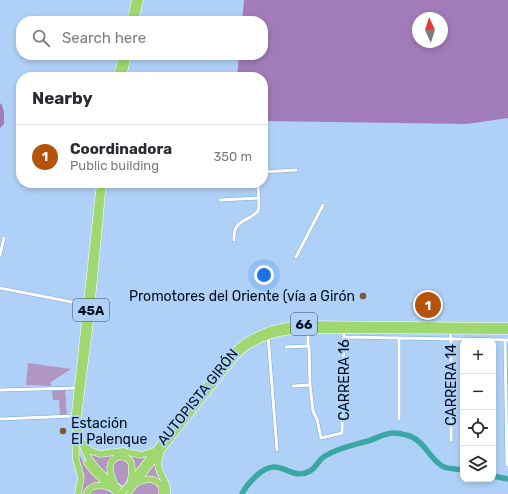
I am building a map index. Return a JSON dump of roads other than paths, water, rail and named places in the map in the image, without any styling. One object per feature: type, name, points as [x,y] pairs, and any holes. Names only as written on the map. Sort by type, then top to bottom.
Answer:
[{"type":"highway","points":[[131,16],[136,0]]},
{"type":"highway","points":[[137,16],[140,0]]},
{"type":"highway","points":[[118,72],[121,60]]},
{"type":"highway","points":[[124,72],[127,60]]},
{"type":"highway","name":"45A","points":[[99,188],[74,416],[74,433],[78,446],[87,463],[95,473],[113,487],[125,493]]},
{"type":"highway","name":"45A","points":[[103,188],[90,321],[78,416],[79,438],[85,452],[92,464],[113,487]]},
{"type":"highway","name":"AUTOPISTA GIRÓN","points":[[125,493],[231,354],[247,340],[272,329],[280,326],[301,324],[508,326]]},
{"type":"highway","name":"AUTOPISTA GIRÓN","points":[[159,450],[241,351],[254,342],[268,336],[289,330],[344,329],[508,331]]},
{"type":"highway","points":[[74,433],[76,460],[81,476],[78,494]]},
{"type":"highway","points":[[79,438],[87,448],[100,454],[114,451],[146,454],[159,450],[158,467],[159,472],[167,485],[167,494]]},
{"type":"highway","points":[[86,494],[88,490],[96,486],[113,487],[110,473],[111,463],[116,457],[120,456],[128,458],[131,462],[133,483],[148,479],[156,481],[162,487],[162,494]]},
{"type":"street","points":[[268,172],[296,170]]},
{"type":"street","points":[[234,240],[236,226],[258,210],[258,188]]},
{"type":"street","points":[[220,200],[259,198]]},
{"type":"street","points":[[296,257],[323,205]]},
{"type":"street","points":[[0,256],[4,238]]},
{"type":"street","points":[[0,288],[87,306]]},
{"type":"street","name":"CARRERA 16","points":[[310,385],[313,411],[317,419],[319,437],[323,438],[341,434],[343,432],[344,329]]},
{"type":"street","points":[[293,386],[310,385],[308,330]]},
{"type":"street","name":"CARRERA 14","points":[[450,330],[451,440]]},
{"type":"street","points":[[268,336],[277,450]]},
{"type":"street","points":[[344,337],[506,340],[507,465]]},
{"type":"street","points":[[399,338],[399,419]]},
{"type":"street","points":[[286,347],[308,345]]},
{"type":"street","points":[[0,390],[77,388]]},
{"type":"street","points":[[0,420],[74,416]]},
{"type":"waterway","points":[[242,494],[255,477],[271,467],[278,467],[302,474],[312,470],[323,457],[330,453],[391,433],[412,437],[422,444],[433,458],[442,466],[460,470]]},
{"type":"waterway","points":[[496,477],[508,479]]},
{"type":"place","name":"Promotores del Oriente (vía a Girón","points":[[363,296]]},
{"type":"place","name":"Coordinadora","points":[[428,305]]},
{"type":"place","name":"Estación El Palenque","points":[[63,431]]}]
